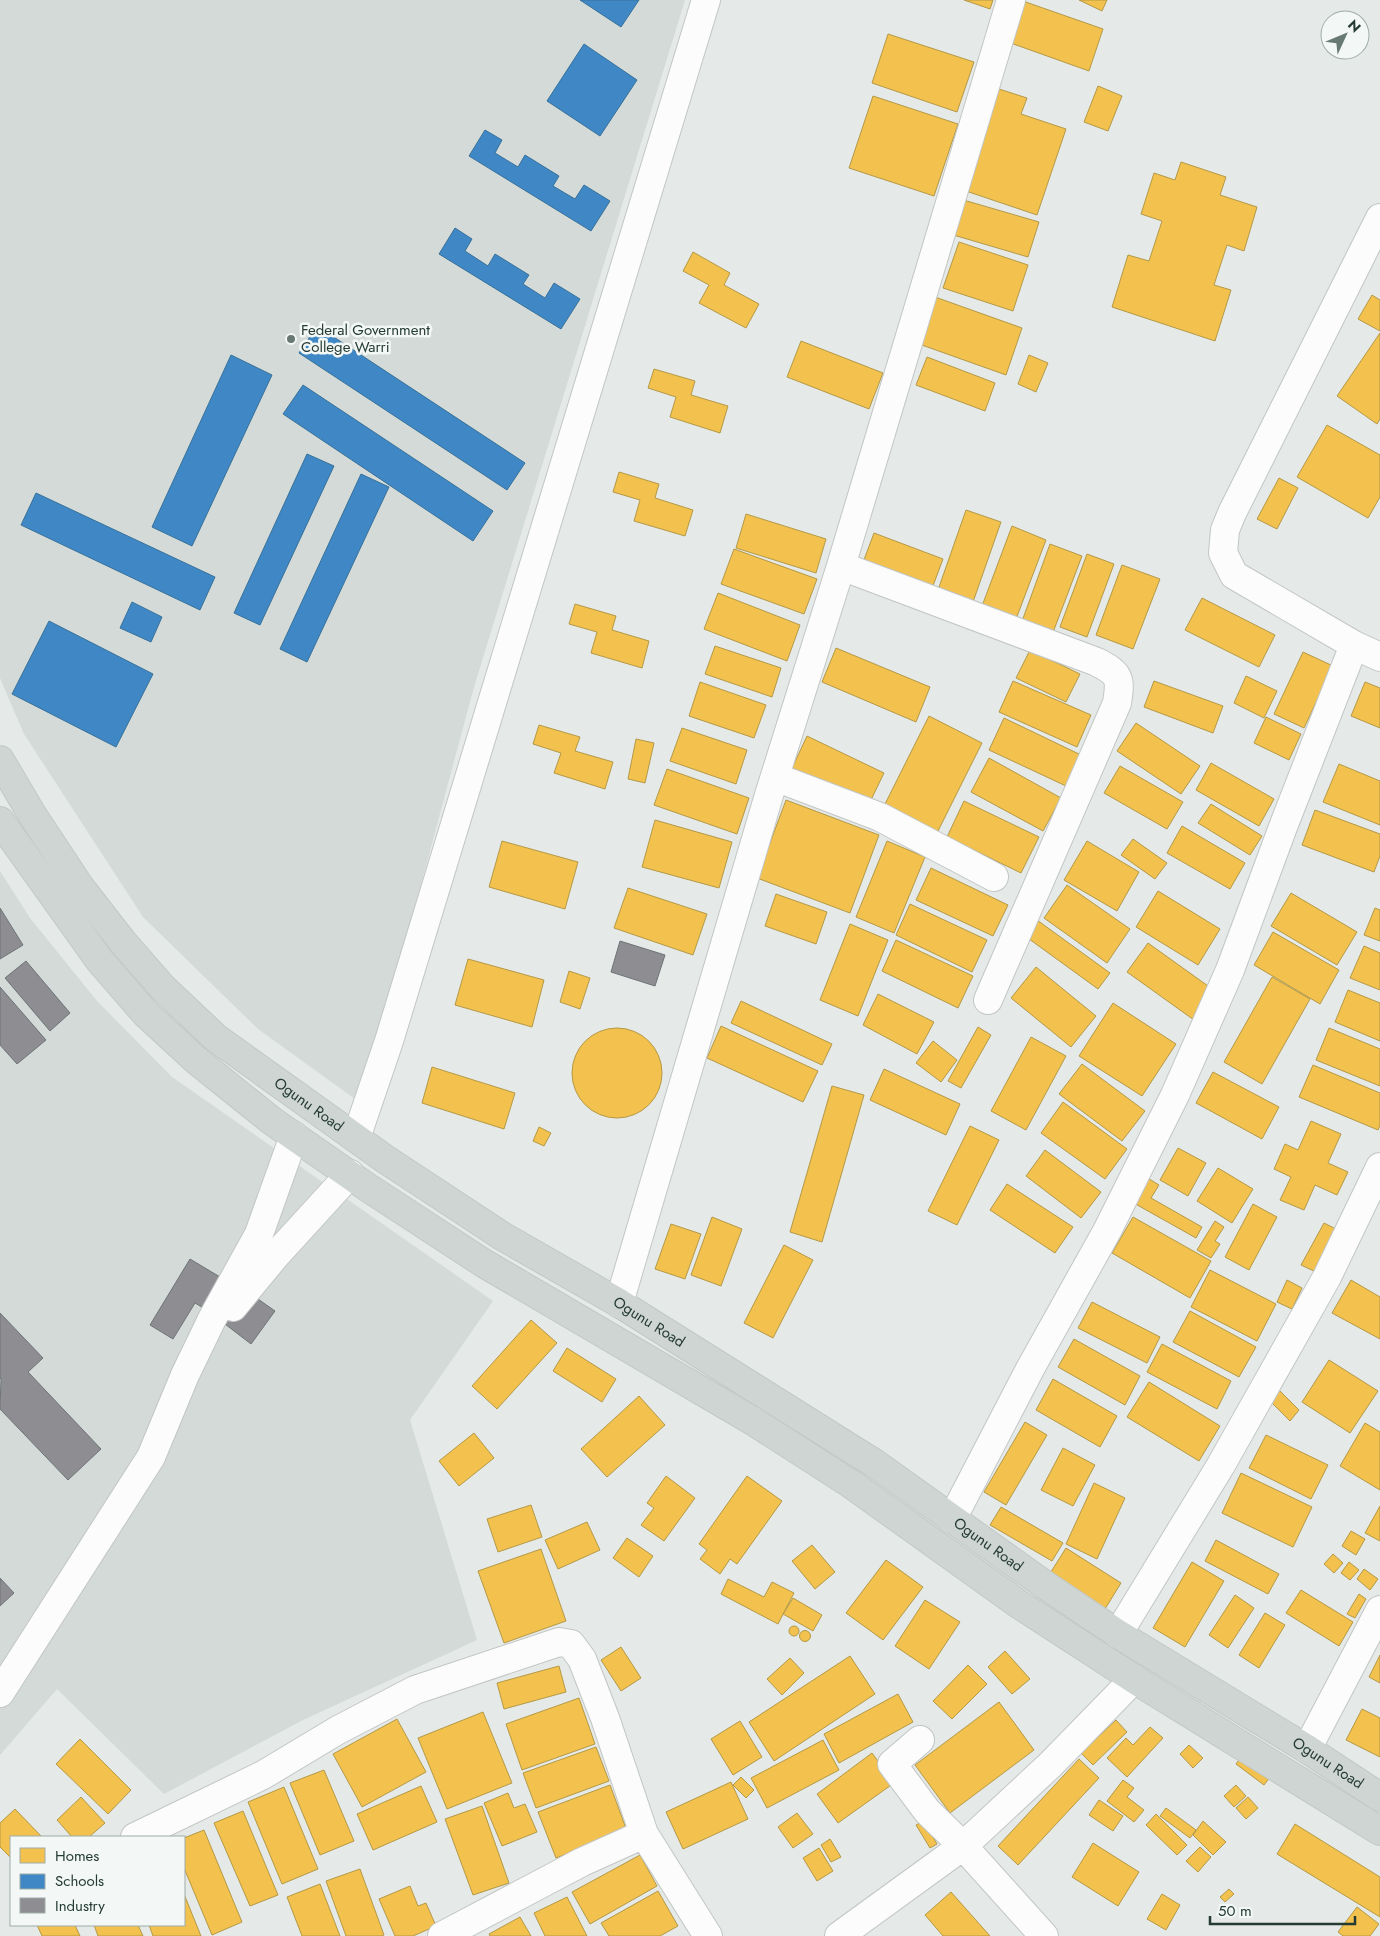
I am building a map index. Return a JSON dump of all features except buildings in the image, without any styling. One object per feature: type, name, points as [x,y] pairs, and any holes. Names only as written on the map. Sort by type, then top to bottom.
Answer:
[{"type":"main road","name":"Ogunu Road","points":[[0,760],[33,816],[80,887],[122,941],[163,988],[216,1038],[356,1138],[502,1236],[619,1303],[874,1463],[1045,1585],[1118,1634],[1307,1749],[1380,1797]]},
{"type":"main road","name":"Ogunu Road","points":[[0,820],[100,960],[146,1014],[196,1060],[272,1121],[485,1264],[753,1421],[851,1484],[1020,1605],[1134,1679],[1380,1831]]},
{"type":"main road","points":[[1216,1730],[1230,1702]]},
{"type":"street","points":[[356,1138],[390,1041],[706,0]]},
{"type":"street","points":[[619,1303],[774,777],[841,566],[1011,0]]},
{"type":"street","points":[[1380,218],[1232,513],[1225,530],[1223,553],[1234,575],[1354,645],[1380,657]]},
{"type":"street","points":[[841,566],[1097,662],[1113,670],[1120,684],[1117,703],[988,1000]]},
{"type":"street","points":[[952,1519],[1106,1230],[1175,1095],[1230,970],[1354,645]]},
{"type":"street","points":[[774,777],[880,817],[994,877]]},
{"type":"street","points":[[0,1693],[151,1457],[185,1375],[212,1319],[259,1234],[294,1136]]},
{"type":"street","points":[[1118,1634],[1221,1465],[1327,1277],[1380,1167]]},
{"type":"street","points":[[185,1375],[220,1324],[276,1255],[350,1174]]},
{"type":"street","points":[[1307,1749],[1380,1610]]},
{"type":"street","points":[[137,1836],[263,1775],[338,1730],[415,1690],[559,1642],[571,1644],[582,1658],[605,1718],[644,1834],[708,1936]]},
{"type":"street","points":[[839,1936],[963,1846],[1050,1765],[1134,1679]]},
{"type":"street","points":[[920,1740],[892,1764],[927,1811],[963,1846],[1044,1936]]},
{"type":"street","points":[[442,1936],[582,1862],[644,1834]]},
{"type":"shaded area","name":"Federal Government College Warri","points":[[0,0],[685,0],[474,687],[362,1104],[258,1029],[143,917],[24,734],[0,678]]},
{"type":"shaded area","points":[[0,871],[30,918],[97,1001],[172,1077],[493,1301],[410,1420],[477,1640],[303,1720],[164,1794],[57,1689],[0,1755]]},
{"type":"place","name":"Federal Government College Warri","points":[[291,339]]}]
